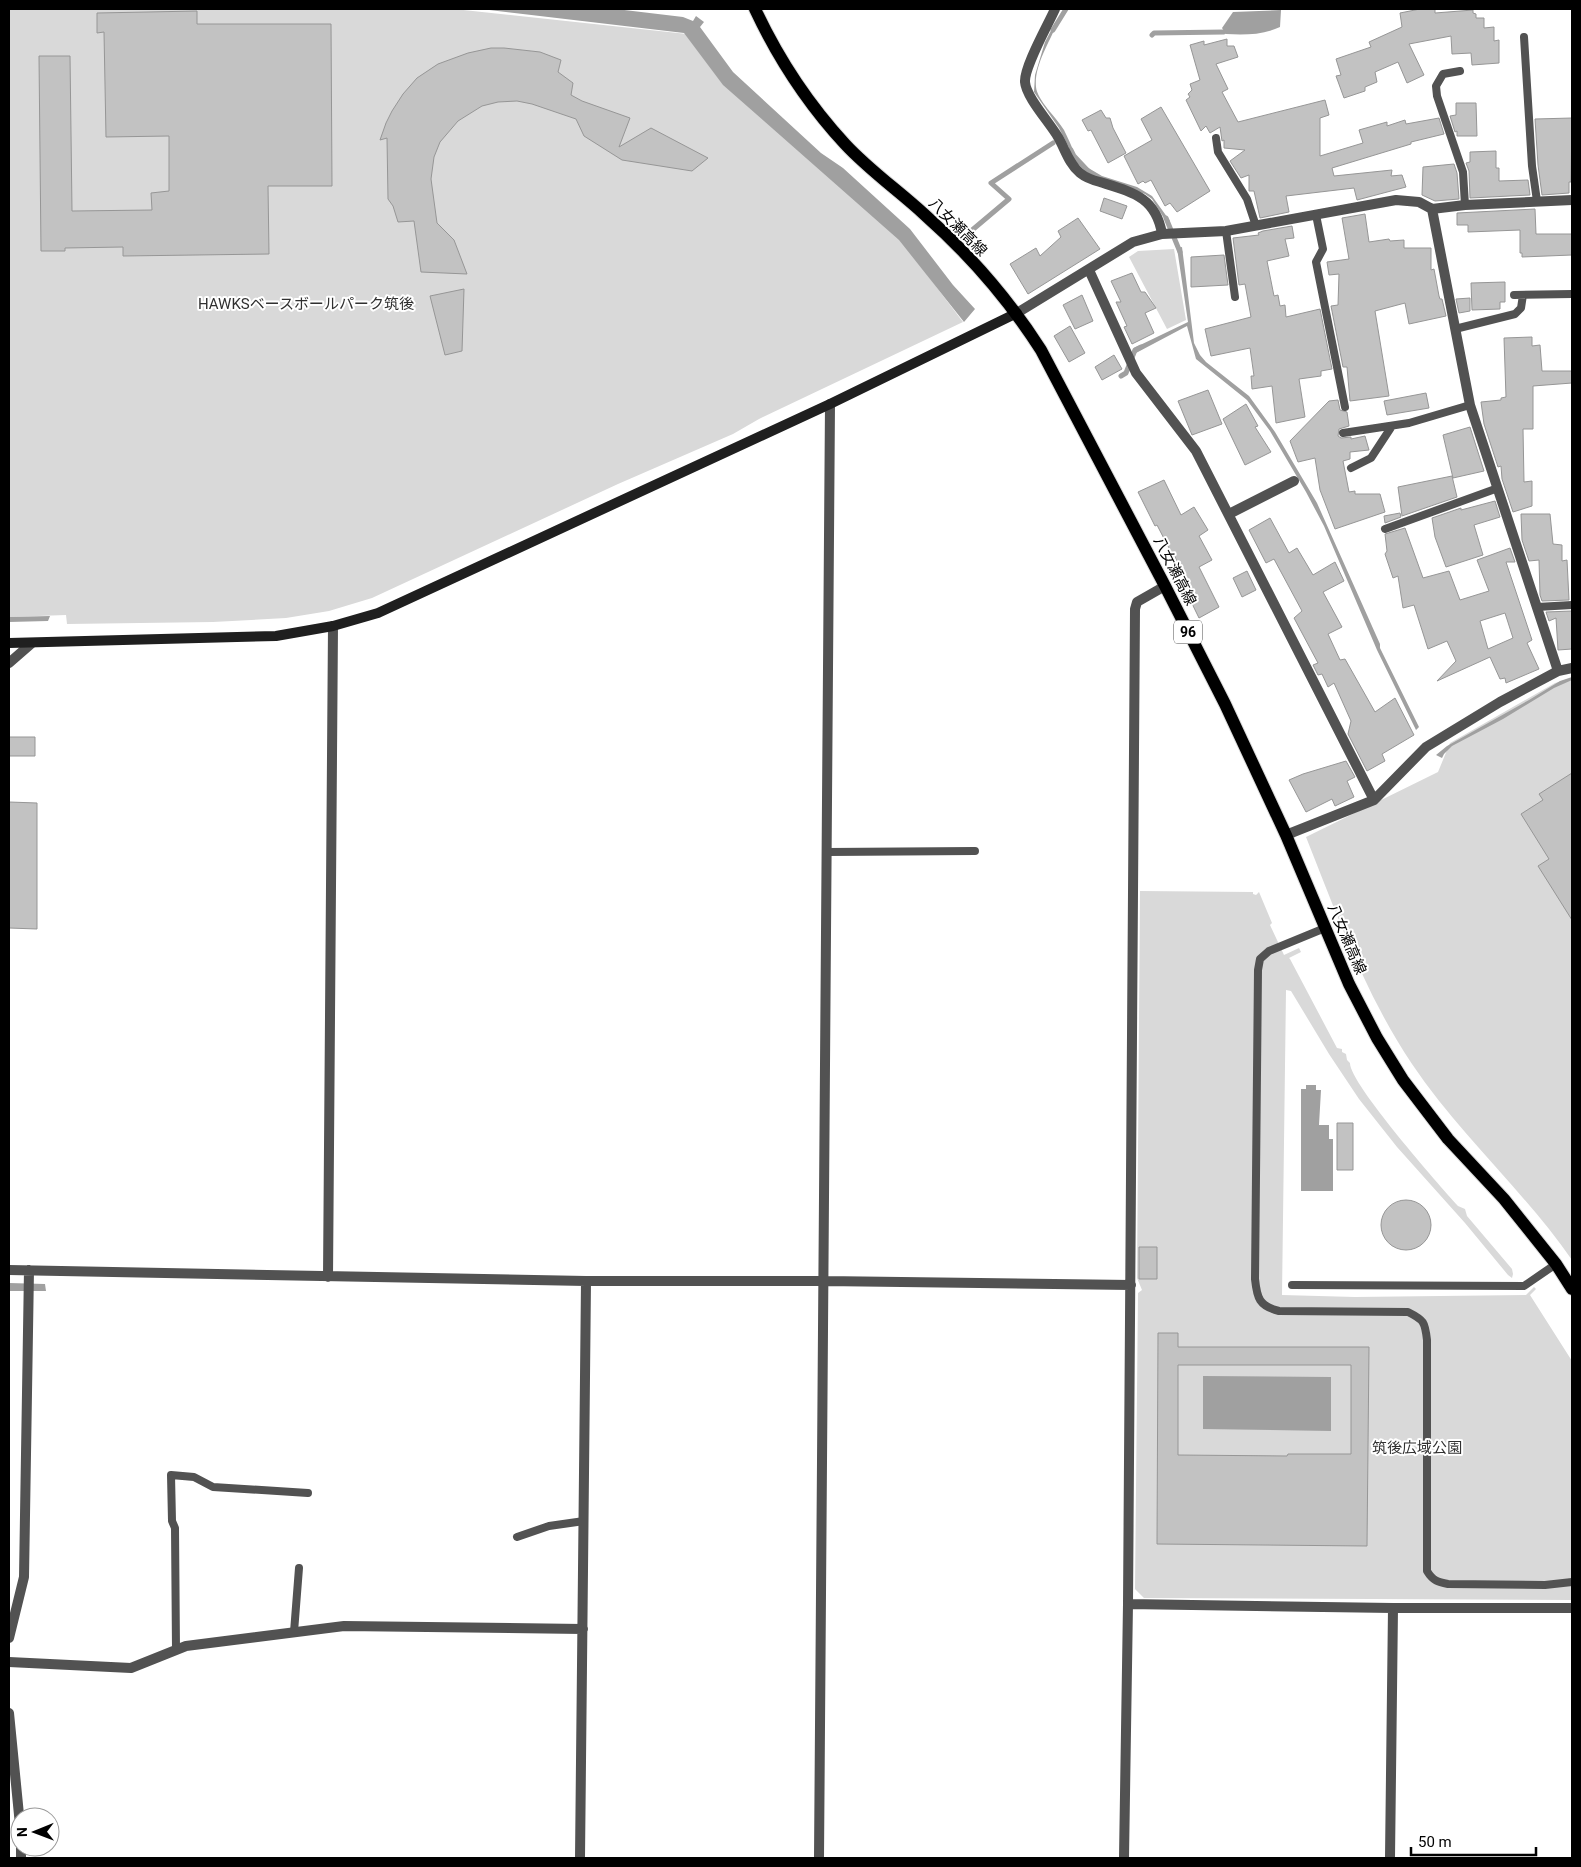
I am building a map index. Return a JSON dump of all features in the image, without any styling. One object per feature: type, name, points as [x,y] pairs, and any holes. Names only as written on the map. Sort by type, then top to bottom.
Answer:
[{"type":"main road","name":"八女瀬高線","points":[[755,9],[787,69],[814,107],[846,145],[925,214],[961,250],[1017,314],[1041,350],[1225,704],[1286,835],[1349,984],[1377,1038],[1403,1080],[1448,1139],[1504,1199],[1556,1264],[1572,1289]]},
{"type":"street","points":[[1055,9],[1027,68],[1025,82],[1028,94],[1054,131],[1078,172],[1090,180],[1137,195],[1150,204],[1160,220],[1162,234]]},
{"type":"street","points":[[9,643],[276,636],[333,626],[378,613],[830,404],[1017,314],[1133,242],[1162,234],[1226,231],[1396,200],[1419,202],[1432,209],[1465,205],[1572,200]]},
{"type":"street","points":[[1432,209],[1470,405],[1558,671]]},
{"type":"street","points":[[1089,270],[1136,372],[1196,451],[1374,800]]},
{"type":"street","points":[[819,1858],[830,404]]},
{"type":"street","points":[[1229,514],[1294,481]]},
{"type":"street","points":[[1124,1858],[1131,1285],[1135,609],[1137,602],[1165,586]]},
{"type":"street","points":[[328,1277],[333,626]]},
{"type":"street","points":[[9,663],[32,643]]},
{"type":"street","points":[[1286,835],[1374,800],[1426,747],[1500,702],[1558,671],[1572,668]]},
{"type":"street","points":[[9,1270],[586,1281],[824,1281],[1131,1285]]},
{"type":"street","points":[[9,1638],[24,1577],[29,1270]]},
{"type":"street","points":[[580,1858],[586,1281]]},
{"type":"street","points":[[1128,1604],[1393,1608],[1572,1608]]},
{"type":"street","points":[[1390,1858],[1393,1608]]},
{"type":"street","points":[[9,1662],[132,1668],[186,1646],[344,1626],[583,1630]]},
{"type":"street","points":[[9,1713],[18,1807]]},
{"type":"lane","points":[[1524,37],[1532,166],[1537,201]]},
{"type":"lane","points":[[1460,70],[1443,74],[1436,86],[1436,96],[1463,172],[1465,205]]},
{"type":"lane","points":[[1216,138],[1218,152],[1247,199],[1256,226]]},
{"type":"lane","points":[[1316,214],[1323,249],[1316,262],[1346,407]]},
{"type":"lane","points":[[1226,231],[1235,297]]},
{"type":"lane","points":[[1514,295],[1572,294]]},
{"type":"lane","points":[[1455,329],[1515,314],[1521,308],[1524,295]]},
{"type":"lane","points":[[1343,433],[1409,424],[1470,405]]},
{"type":"lane","points":[[1351,468],[1371,458],[1392,426]]},
{"type":"lane","points":[[1385,528],[1498,488]]},
{"type":"lane","points":[[1537,607],[1572,605]]},
{"type":"lane","points":[[827,852],[975,851]]},
{"type":"lane","points":[[1325,928],[1269,951],[1260,959],[1258,970],[1254,1280],[1256,1293],[1261,1303],[1270,1309],[1279,1311],[1408,1312],[1420,1318],[1425,1325],[1428,1340],[1427,1571],[1438,1582],[1448,1584],[1545,1584],[1572,1582]]},
{"type":"lane","points":[[1292,1285],[1524,1286],[1556,1264]]},
{"type":"lane","points":[[176,1650],[171,1475],[194,1477],[214,1487],[308,1493]]},
{"type":"lane","points":[[517,1537],[549,1526],[584,1521]]},
{"type":"lane","points":[[294,1632],[299,1568]]},
{"type":"green space","name":"HAWKSベースボールパーク筑後","points":[[9,9],[454,9],[687,34],[903,243],[963,322],[759,419],[733,434],[618,484],[372,598],[329,611],[286,618],[213,622],[67,624],[66,615],[9,617]]},
{"type":"green space","points":[[1174,249],[1186,320],[1167,329],[1129,257],[1138,251]]},
{"type":"green space","points":[[1572,678],[1572,1260],[1533,1210],[1430,1090],[1395,1037],[1353,954],[1306,837],[1438,772],[1450,743],[1555,683]]},
{"type":"green space","name":"筑後広域公園","points":[[1140,891],[1253,892],[1256,895],[1259,892],[1272,923],[1270,925],[1284,955],[1299,948],[1301,952],[1289,958],[1337,1048],[1342,1049],[1342,1052],[1346,1054],[1347,1060],[1364,1091],[1433,1178],[1458,1206],[1465,1209],[1467,1216],[1512,1269],[1513,1274],[1512,1278],[1508,1275],[1465,1223],[1397,1147],[1359,1099],[1291,991],[1286,990],[1282,1295],[1355,1297],[1526,1295],[1534,1287],[1536,1289],[1530,1295],[1572,1361],[1572,1600],[1144,1598],[1135,1589],[1138,1293],[1142,1290],[1137,1278]]},
{"type":"shaded area","points":[[481,9],[616,9],[683,17],[693,21],[696,16],[704,22],[700,27],[733,72],[821,153],[843,168],[910,229],[953,285],[975,309],[964,322],[899,240],[723,85],[684,33]]},
{"type":"shaded area","points":[[1281,10],[1280,27],[1274,30],[1253,34],[1226,34],[1222,28],[1233,12]]},
{"type":"shaded area","points":[[1055,23],[1057,24],[1037,71],[1036,87],[1043,103],[1064,130],[1075,155],[1073,156],[1059,128],[1034,92],[1035,75],[1045,42]]},
{"type":"shaded area","points":[[1085,166],[1102,176],[1137,187],[1152,196],[1170,221],[1167,223],[1152,199],[1145,194],[1088,174],[1083,169]]},
{"type":"shaded area","points":[[1182,247],[1194,343],[1206,362],[1249,396],[1275,432],[1317,503],[1380,644],[1380,648],[1419,727],[1416,730],[1377,650],[1324,526],[1270,431],[1247,400],[1196,359],[1187,326],[1136,353],[1134,348],[1188,322],[1177,248]]},
{"type":"shaded area","points":[[50,616],[48,621],[9,622],[9,617]]},
{"type":"shaded area","points":[[1572,677],[1572,680],[1554,688],[1503,719],[1452,746],[1442,758],[1436,755],[1447,746],[1560,681]]},
{"type":"shaded area","points":[[1306,1085],[1316,1085],[1316,1090],[1321,1090],[1319,1125],[1329,1125],[1329,1139],[1333,1139],[1333,1191],[1301,1191],[1301,1089],[1306,1089]]},
{"type":"shaded area","points":[[9,1283],[45,1284],[46,1291],[9,1291]]},
{"type":"shaded area","points":[[1203,1376],[1331,1377],[1331,1431],[1203,1429]]},
{"type":"building","points":[[1420,9],[1435,9],[1435,13],[1473,10],[1476,18],[1484,18],[1484,28],[1494,27],[1494,41],[1499,40],[1499,63],[1472,65],[1471,53],[1452,54],[1451,36],[1409,44],[1424,75],[1407,83],[1398,62],[1375,72],[1377,82],[1365,87],[1365,91],[1344,98],[1336,76],[1341,75],[1336,59],[1371,47],[1369,42],[1402,27],[1400,13]]},
{"type":"building","points":[[197,11],[197,24],[331,24],[332,186],[268,186],[269,254],[123,256],[123,247],[65,248],[65,251],[41,251],[39,56],[70,56],[72,211],[152,210],[151,193],[169,191],[169,136],[106,137],[104,32],[97,33],[97,13]]},
{"type":"building","points":[[1227,39],[1227,46],[1234,46],[1238,57],[1216,64],[1228,89],[1222,92],[1238,122],[1325,100],[1329,115],[1320,118],[1320,156],[1363,143],[1359,130],[1387,122],[1387,126],[1405,120],[1406,124],[1439,118],[1444,134],[1411,142],[1411,144],[1332,168],[1334,176],[1392,170],[1391,176],[1402,175],[1406,187],[1357,200],[1354,188],[1286,196],[1289,212],[1260,218],[1254,191],[1249,191],[1249,175],[1241,178],[1230,161],[1245,150],[1224,148],[1220,127],[1210,133],[1206,126],[1201,131],[1186,100],[1190,97],[1188,94],[1192,90],[1190,84],[1200,80],[1190,45],[1204,41],[1204,45]]},
{"type":"building","points":[[491,48],[540,52],[561,60],[558,72],[573,83],[571,95],[582,101],[630,118],[619,147],[651,128],[708,158],[692,171],[622,160],[584,136],[576,119],[532,104],[517,101],[498,102],[482,106],[458,121],[440,142],[434,157],[431,179],[437,223],[454,240],[467,274],[421,272],[414,221],[398,222],[393,206],[388,199],[387,138],[380,140],[392,111],[417,78],[438,64],[468,53]]},
{"type":"building","points":[[1456,103],[1476,103],[1477,136],[1457,136],[1457,131],[1455,132],[1450,116],[1456,115]]},
{"type":"building","points":[[1161,107],[1210,191],[1177,212],[1170,203],[1165,206],[1151,180],[1138,184],[1124,156],[1152,140],[1141,119]]},
{"type":"building","points":[[1101,110],[1106,118],[1110,118],[1126,153],[1108,163],[1091,130],[1088,131],[1082,120]]},
{"type":"building","points":[[1572,118],[1571,182],[1569,182],[1569,193],[1542,195],[1535,119]]},
{"type":"building","points":[[1496,151],[1496,168],[1499,168],[1499,181],[1528,180],[1530,195],[1470,198],[1469,171],[1466,163],[1470,162],[1470,152]]},
{"type":"building","points":[[1454,164],[1457,173],[1459,199],[1435,201],[1422,195],[1423,167]]},
{"type":"building","points":[[1104,198],[1127,206],[1122,219],[1100,211]]},
{"type":"building","points":[[1535,209],[1536,234],[1572,234],[1572,255],[1522,257],[1522,253],[1520,253],[1520,230],[1468,232],[1468,225],[1457,225],[1457,213]]},
{"type":"building","points":[[1365,214],[1369,242],[1389,239],[1390,241],[1404,240],[1404,248],[1431,248],[1431,270],[1434,269],[1439,296],[1442,299],[1446,316],[1409,324],[1405,303],[1375,311],[1389,396],[1350,401],[1347,367],[1343,367],[1331,306],[1338,305],[1339,274],[1329,275],[1327,262],[1349,259],[1342,218]]},
{"type":"building","points":[[1078,218],[1100,249],[1028,294],[1010,264],[1036,248],[1040,256],[1061,237],[1058,231]]},
{"type":"building","points":[[1292,226],[1294,238],[1285,239],[1289,256],[1267,261],[1274,296],[1278,295],[1280,306],[1285,305],[1286,317],[1320,309],[1332,369],[1321,371],[1321,376],[1299,379],[1305,417],[1276,423],[1272,386],[1252,389],[1251,376],[1254,376],[1250,348],[1211,356],[1205,329],[1251,317],[1245,284],[1239,285],[1233,238],[1259,235],[1258,233],[1263,231]]},
{"type":"building","points":[[1224,255],[1228,285],[1191,287],[1191,257]]},
{"type":"building","points":[[1132,273],[1141,292],[1145,292],[1156,308],[1145,313],[1154,333],[1132,344],[1124,327],[1127,326],[1116,302],[1121,302],[1111,281]]},
{"type":"building","points":[[1505,282],[1505,302],[1500,302],[1500,309],[1472,310],[1471,283]]},
{"type":"building","points":[[464,289],[462,351],[445,355],[430,296]]},
{"type":"building","points":[[1082,295],[1093,321],[1075,329],[1063,305]]},
{"type":"building","points":[[1470,298],[1470,311],[1459,313],[1456,299]]},
{"type":"building","points":[[1070,326],[1085,353],[1069,362],[1054,336]]},
{"type":"building","points":[[1532,337],[1532,346],[1540,345],[1542,371],[1572,371],[1572,383],[1533,386],[1533,429],[1523,429],[1524,482],[1532,481],[1532,506],[1513,512],[1502,479],[1501,466],[1498,467],[1484,424],[1481,402],[1501,400],[1501,398],[1506,397],[1504,338]]},
{"type":"building","points":[[1114,355],[1122,369],[1102,380],[1095,367]]},
{"type":"building","points":[[1208,390],[1222,424],[1192,435],[1178,401]]},
{"type":"building","points":[[1426,393],[1429,408],[1387,415],[1384,401]]},
{"type":"building","points":[[1338,400],[1340,410],[1347,412],[1349,426],[1339,429],[1338,436],[1341,438],[1351,437],[1351,439],[1365,436],[1369,450],[1350,452],[1350,459],[1343,461],[1349,492],[1355,491],[1355,494],[1380,494],[1385,512],[1335,529],[1320,490],[1315,458],[1298,462],[1290,441],[1329,401]]},
{"type":"building","points":[[1246,404],[1258,426],[1255,427],[1271,452],[1245,465],[1223,419]]},
{"type":"building","points":[[1470,427],[1484,471],[1453,478],[1443,435]]},
{"type":"building","points":[[1452,476],[1457,497],[1402,516],[1398,487]]},
{"type":"building","points":[[1164,480],[1181,515],[1194,507],[1208,530],[1199,536],[1212,560],[1199,567],[1219,607],[1199,618],[1181,581],[1184,580],[1174,554],[1172,554],[1157,525],[1155,526],[1138,492]]},
{"type":"building","points":[[1495,501],[1500,517],[1474,525],[1483,555],[1446,567],[1435,537],[1432,518],[1461,508],[1461,510]]},
{"type":"building","points":[[1400,513],[1401,517],[1385,523],[1384,516]]},
{"type":"building","points":[[1521,514],[1550,514],[1553,544],[1562,545],[1562,561],[1567,560],[1569,600],[1542,601],[1540,595],[1539,560],[1529,561],[1522,540]]},
{"type":"building","points":[[1270,518],[1289,553],[1297,548],[1313,575],[1335,562],[1344,581],[1323,592],[1342,627],[1328,634],[1340,660],[1345,659],[1375,712],[1395,698],[1414,735],[1382,754],[1385,761],[1367,771],[1348,734],[1351,721],[1334,683],[1328,687],[1322,674],[1318,675],[1313,665],[1318,663],[1294,618],[1302,611],[1274,559],[1266,563],[1249,530]]},
{"type":"building","points":[[1405,528],[1423,578],[1449,571],[1460,600],[1489,591],[1477,560],[1510,548],[1515,562],[1506,562],[1532,640],[1527,643],[1539,669],[1506,683],[1505,678],[1500,679],[1490,657],[1437,681],[1456,661],[1447,641],[1428,649],[1414,605],[1403,608],[1398,576],[1393,578],[1385,554],[1387,551],[1385,534]],"holes":[[[1505,613],[1513,638],[1488,649],[1480,621]]]},
{"type":"building","points":[[1247,571],[1256,590],[1242,597],[1233,578]]},
{"type":"building","points":[[1572,611],[1572,649],[1558,650],[1556,618],[1549,621],[1546,612]]},
{"type":"building","points":[[9,737],[35,737],[35,756],[9,756]]},
{"type":"building","points":[[1346,761],[1355,777],[1347,781],[1354,797],[1335,806],[1332,799],[1306,812],[1289,780]]},
{"type":"building","points":[[1572,773],[1572,920],[1538,866],[1549,859],[1521,814],[1543,800],[1539,794]]},
{"type":"building","points":[[9,802],[37,803],[37,929],[9,928]]},
{"type":"building","points":[[1337,1123],[1353,1123],[1353,1170],[1337,1170]]},
{"type":"building","points":[[1401,1200],[1411,1200],[1424,1207],[1431,1220],[1431,1230],[1424,1243],[1411,1250],[1401,1250],[1392,1246],[1385,1239],[1381,1230],[1381,1220],[1385,1211],[1392,1204]]},
{"type":"building","points":[[1139,1247],[1157,1247],[1157,1279],[1139,1279]]},
{"type":"building","points":[[1158,1333],[1178,1333],[1178,1347],[1369,1347],[1367,1546],[1157,1544]],"holes":[[[1178,1365],[1351,1365],[1351,1454],[1288,1454],[1287,1456],[1178,1455]]]},
{"type":"waterway","points":[[1053,30],[1066,9]]},
{"type":"waterway","points":[[1152,35],[1154,33],[1224,32]]},
{"type":"waterway","points":[[971,231],[1009,199],[991,183],[1053,143]]},
{"type":"waterway","points":[[1071,150],[1089,172]]},
{"type":"waterway","points":[[1166,218],[1180,252]]},
{"type":"waterway","points":[[1121,376],[1126,373],[1135,350],[1141,347]]}]
